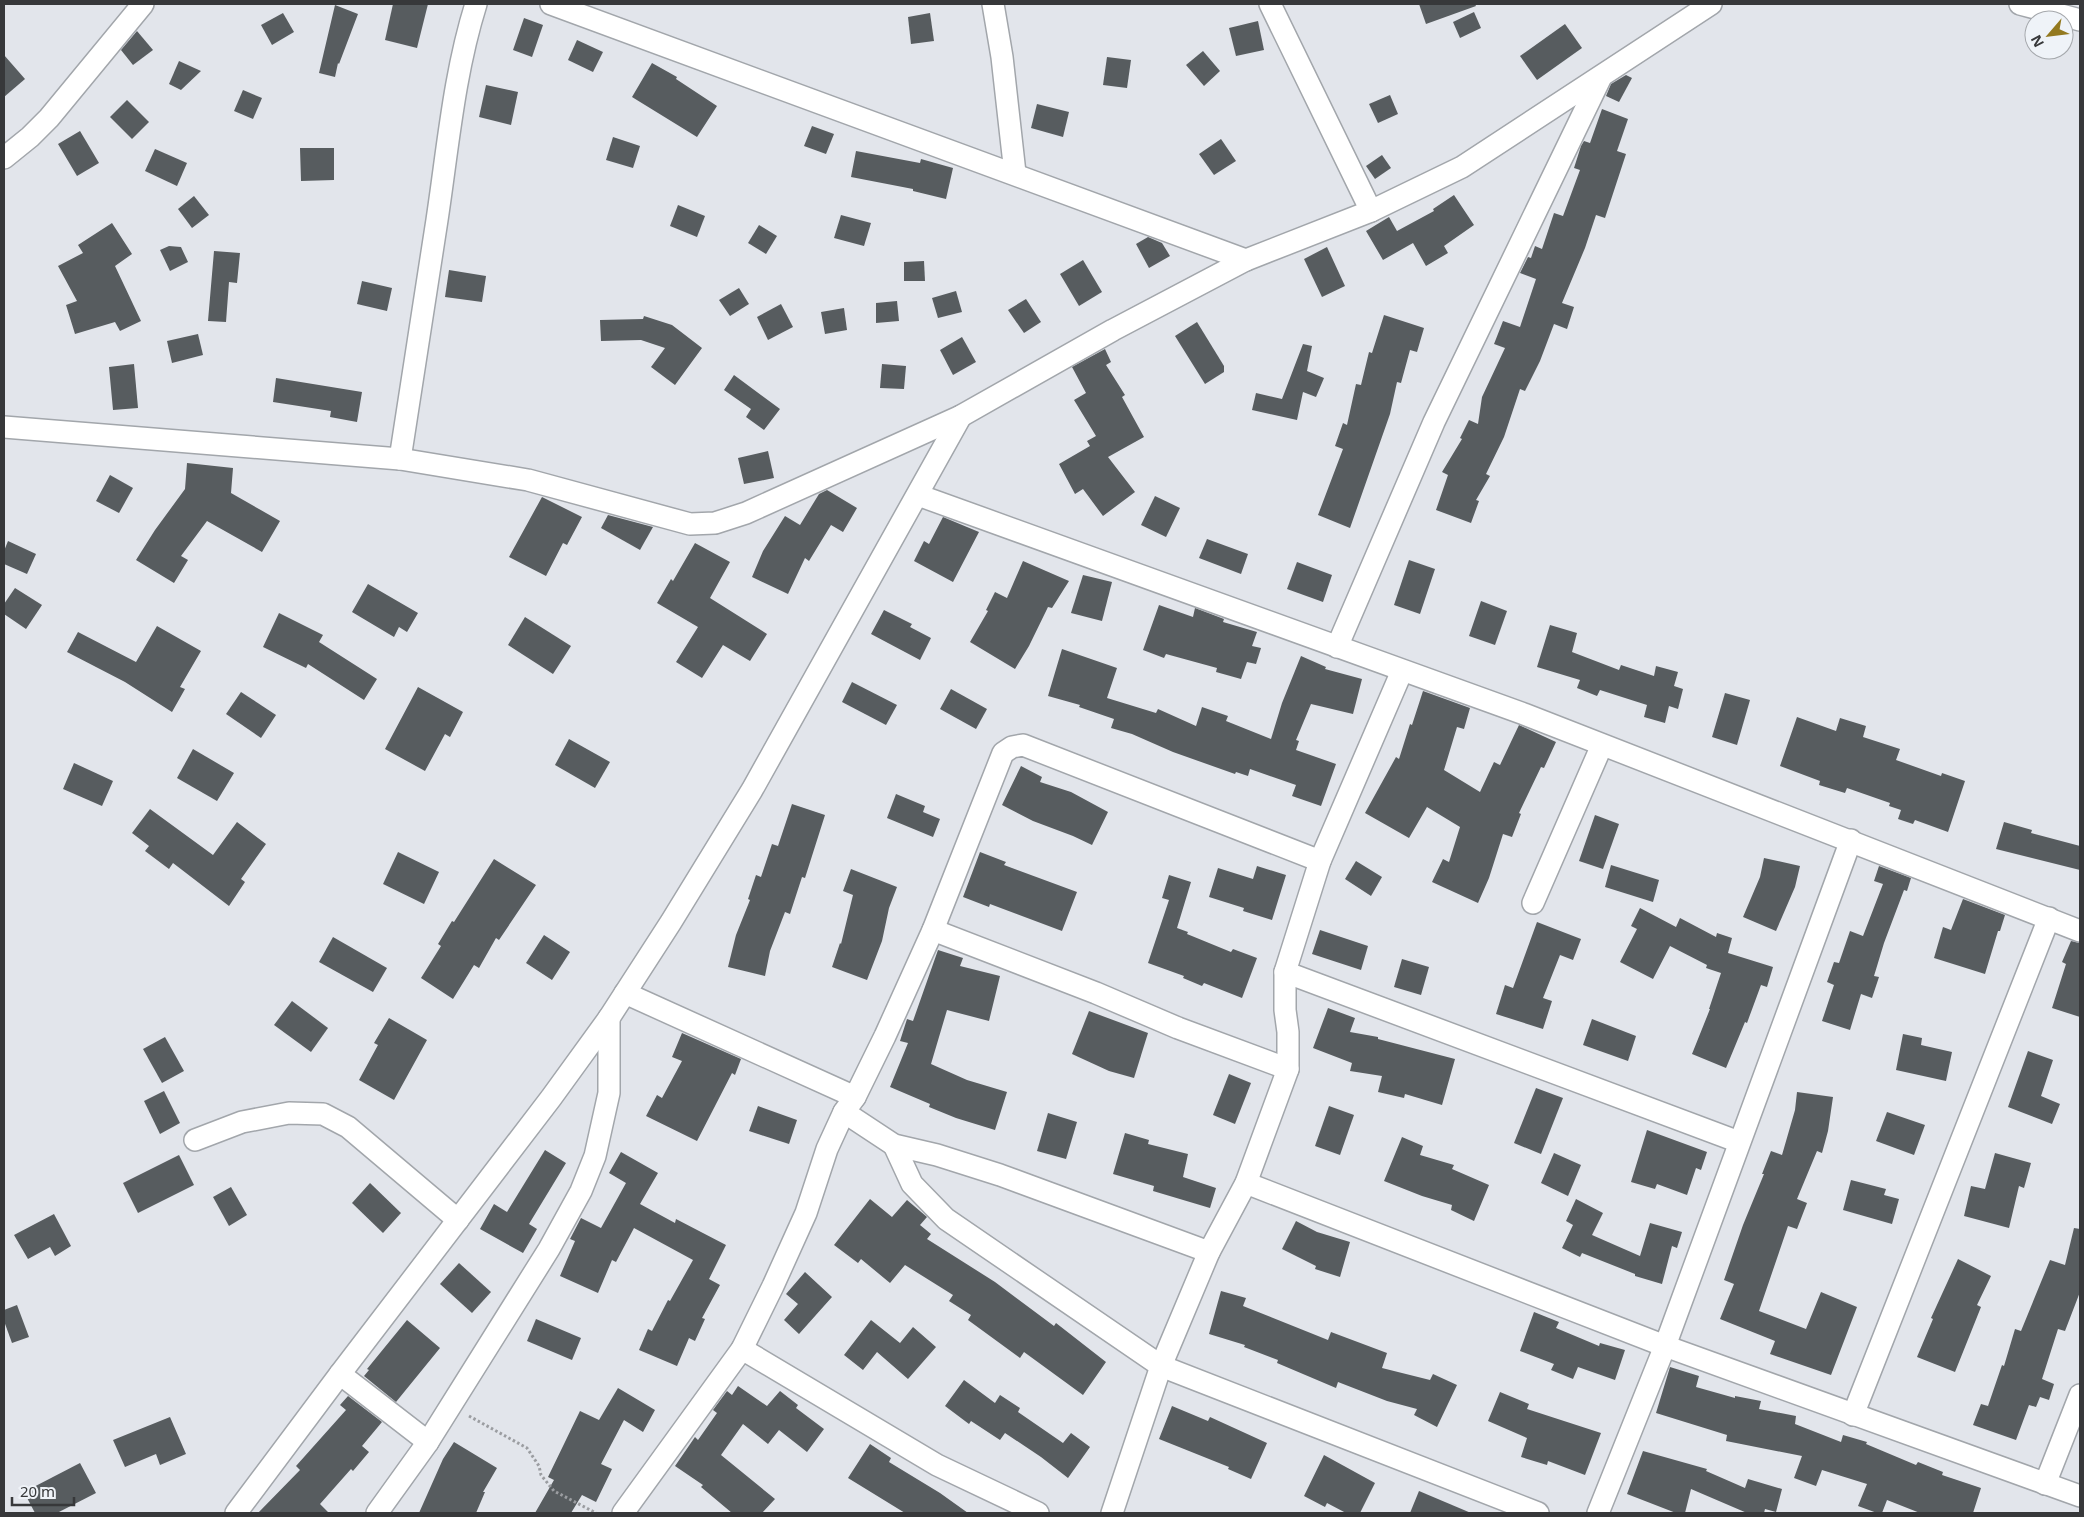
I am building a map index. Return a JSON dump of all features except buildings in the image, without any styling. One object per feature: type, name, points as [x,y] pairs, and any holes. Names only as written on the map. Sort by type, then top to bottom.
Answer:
[{"type":"street","points":[[4,158],[30,137],[49,118],[143,4]]},
{"type":"street","points":[[400,459],[453,104],[466,35],[476,4]]},
{"type":"street","points":[[551,4],[1015,173],[1246,260]]},
{"type":"street","points":[[993,4],[1002,58],[1015,173]]},
{"type":"street","points":[[1270,4],[1371,211]]},
{"type":"street","points":[[4,427],[400,459],[528,480],[690,524],[715,523],[746,513],[961,416],[1113,330],[1246,260],[1371,211],[1462,167],[1711,4]]},
{"type":"street","points":[[2020,4],[2080,20]]},
{"type":"street","points":[[1337,646],[1434,422],[1601,77]]},
{"type":"street","points":[[236,1513],[551,1098],[625,993],[752,790],[961,416]]},
{"type":"street","points":[[918,495],[1524,714],[2080,930]]},
{"type":"street","points":[[1112,1513],[1161,1366],[1209,1252],[1246,1183],[1288,1069],[1285,972],[1320,861],[1402,671]]},
{"type":"street","points":[[623,1513],[742,1349],[806,1213],[827,1150],[885,1036],[932,930],[1003,753],[1012,747],[1023,745],[1320,861]]},
{"type":"street","points":[[1533,903],[1602,745]]},
{"type":"street","points":[[1598,1513],[1665,1346],[1851,840]]},
{"type":"street","points":[[1853,1415],[2049,918]]},
{"type":"street","points":[[932,930],[1096,993],[1178,1028],[1288,1069]]},
{"type":"street","points":[[1285,972],[1739,1142]]},
{"type":"street","points":[[625,993],[849,1105],[894,1144],[912,1184],[946,1219],[1161,1366],[1538,1513]]},
{"type":"street","points":[[377,1513],[428,1442],[549,1249],[580,1191],[595,1156],[609,1093],[608,1018]]},
{"type":"street","points":[[195,1140],[242,1122],[289,1113],[323,1114],[348,1127],[458,1220]]},
{"type":"street","points":[[894,1144],[937,1155],[1000,1175],[1209,1252]]},
{"type":"street","points":[[1246,1183],[1665,1346],[2080,1496]]},
{"type":"street","points":[[742,1349],[937,1465],[1038,1513]]},
{"type":"street","points":[[340,1374],[428,1442]]},
{"type":"street","points":[[2044,1484],[2080,1395]]},
{"type":"path","points":[[449,1406],[527,1448],[539,1466],[541,1475],[554,1491],[596,1513]]}]
